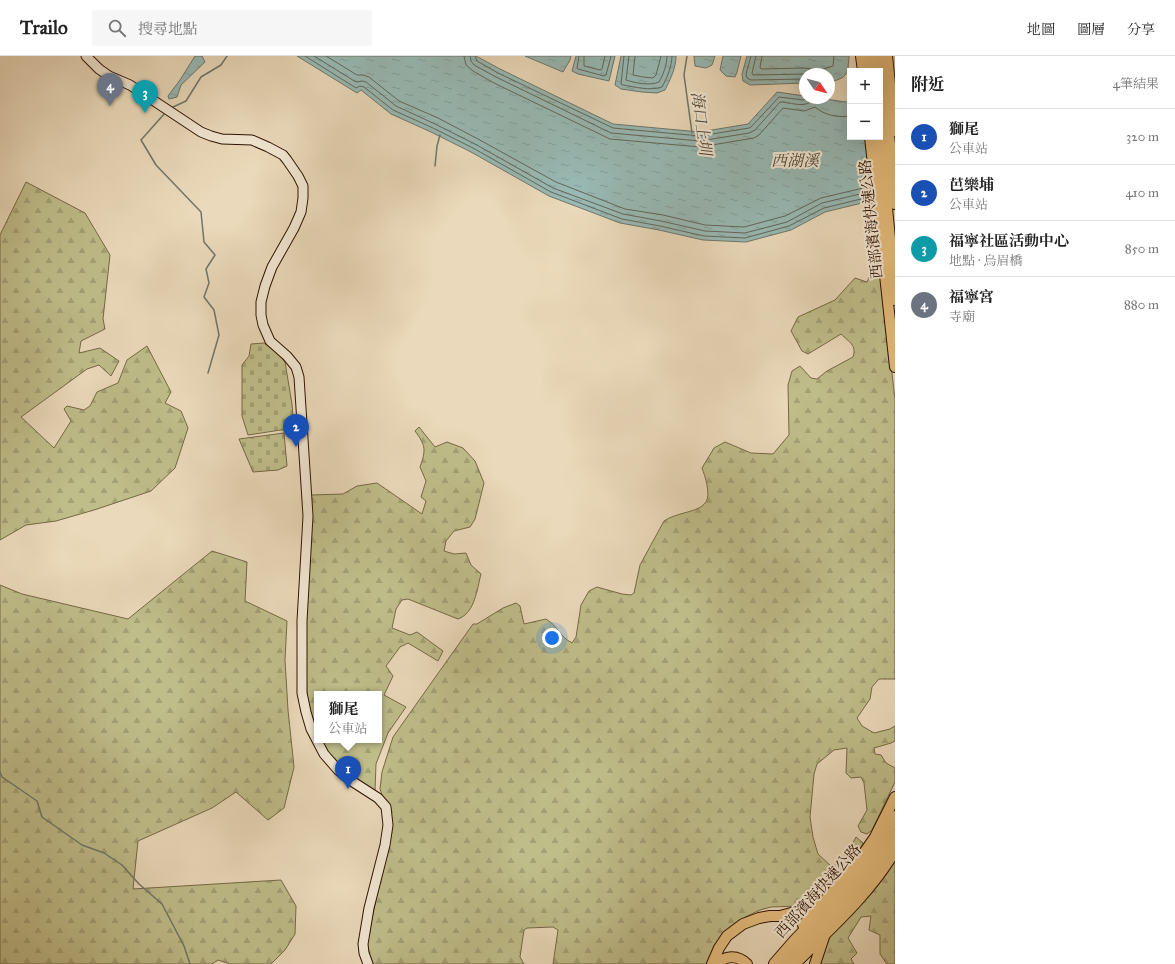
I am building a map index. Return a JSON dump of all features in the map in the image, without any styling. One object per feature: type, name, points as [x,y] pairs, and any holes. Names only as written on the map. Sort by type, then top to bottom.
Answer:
[{"type":"highway","points":[[871,56],[872,68]]},
{"type":"highway","name":"西部濱海快速公路","points":[[880,56],[895,203]]},
{"type":"highway","name":"西部濱海快速公路","points":[[879,140],[883,214],[895,299]]},
{"type":"highway","name":"西部濱海快速公路","points":[[775,964],[854,880],[878,847],[895,817]]},
{"type":"highway","name":"西部濱海快速公路","points":[[787,964],[835,911],[860,888],[895,836]]},
{"type":"main road","points":[[86,56],[99,69],[109,76],[130,85],[201,132],[222,139],[252,140],[283,155],[298,176],[303,186],[303,198],[300,212],[294,228],[270,273],[265,286],[262,297],[261,315],[263,325],[270,340],[296,367],[299,377],[308,516],[302,621],[302,693],[306,712],[314,735]]},
{"type":"main road","points":[[861,56],[863,68]]},
{"type":"main road","points":[[887,56],[895,131]]},
{"type":"main road","points":[[871,140],[883,214],[895,367]]},
{"type":"main road","points":[[318,743],[324,754],[338,770],[350,780],[378,798],[386,807],[388,825],[386,845],[369,908],[364,944],[364,953],[368,964]]},
{"type":"main road","points":[[768,964],[822,905],[854,867],[874,837],[895,797]]},
{"type":"main road","points":[[795,964],[848,913],[895,851]]},
{"type":"main road","points":[[712,964],[718,948],[727,936],[743,924],[759,918],[780,916],[822,905]]},
{"type":"main road","points":[[815,964],[825,934]]},
{"type":"main road","points":[[716,964],[722,958],[729,957],[736,957],[747,964]]},
{"type":"green space","points":[[26,182],[85,213],[110,255],[103,319],[105,329],[81,341],[79,353],[100,348],[119,361],[111,376],[99,365],[87,369],[21,417],[54,448],[71,421],[64,409],[67,406],[84,410],[90,406],[97,392],[118,383],[127,360],[147,346],[171,392],[165,403],[181,411],[188,428],[175,468],[151,491],[56,521],[26,525],[0,540],[0,235]]},
{"type":"green space","points":[[875,238],[880,253],[881,282],[895,399],[895,679],[879,679],[872,687],[870,699],[857,718],[862,726],[874,733],[890,729],[895,726],[895,741],[874,748],[875,754],[881,755],[886,763],[895,768],[895,782],[872,830],[867,834],[861,832],[858,826],[867,810],[864,783],[861,777],[851,778],[846,773],[847,748],[834,750],[817,764],[814,774],[810,817],[813,837],[818,854],[832,867],[847,854],[856,837],[863,843],[862,846],[826,892],[818,898],[799,906],[771,907],[760,910],[741,919],[727,930],[708,964],[553,964],[558,930],[553,927],[527,928],[524,930],[520,957],[524,964],[370,964],[366,946],[392,824],[380,789],[382,772],[393,737],[473,624],[477,624],[503,608],[516,603],[520,606],[524,624],[546,619],[572,643],[576,637],[581,605],[589,591],[597,587],[622,594],[631,595],[634,593],[640,565],[664,521],[696,509],[706,502],[708,490],[702,468],[714,448],[725,442],[751,453],[773,454],[789,435],[788,385],[792,371],[800,366],[811,378],[817,379],[827,371],[853,357],[854,353],[852,344],[841,334],[808,354],[802,351],[791,331],[798,317],[835,300],[855,278],[867,282],[872,271],[872,244]]},
{"type":"green space","points":[[264,343],[277,353],[285,362],[292,404],[294,428],[248,435],[242,416],[242,365],[249,356],[251,344]]},
{"type":"green space","points":[[419,427],[435,447],[447,442],[463,448],[475,461],[484,483],[475,519],[470,527],[454,531],[446,541],[444,551],[454,554],[466,553],[471,565],[481,574],[472,606],[464,616],[458,619],[408,599],[402,600],[396,609],[392,628],[410,635],[417,632],[443,651],[438,661],[408,643],[400,647],[386,666],[393,676],[384,695],[406,707],[388,733],[376,764],[375,791],[345,778],[321,743],[382,743],[382,691],[314,691],[314,723],[307,701],[305,610],[311,495],[343,494],[357,486],[377,483],[422,514],[426,501],[421,497],[426,481],[420,467],[424,448],[415,431]]},
{"type":"green space","points":[[284,433],[287,466],[278,470],[253,472],[239,439]]},
{"type":"green space","points":[[212,551],[247,562],[245,601],[287,621],[285,660],[288,710],[294,767],[284,808],[268,820],[236,792],[212,808],[138,841],[133,889],[281,880],[296,906],[295,934],[285,950],[271,964],[230,964],[218,960],[212,964],[0,964],[0,585],[22,594],[128,619]]},
{"type":"green space","points":[[895,857],[895,964],[887,964],[880,954],[880,935],[869,930],[871,916],[861,917],[848,938],[857,953],[851,959],[854,964],[819,964],[827,942],[837,924]]},
{"type":"water","points":[[195,56],[202,56],[205,62],[181,85],[177,97],[169,99],[168,96]]},
{"type":"water","name":"西湖溪","points":[[297,56],[476,56],[613,124],[700,132],[748,124],[777,92],[799,95],[799,104],[835,104],[835,100],[847,102],[847,140],[883,140],[883,92],[895,90],[895,200],[862,203],[825,212],[791,230],[746,242],[703,240],[620,223],[549,196],[471,152],[391,114],[361,90],[357,93]]},
{"type":"water","points":[[525,56],[571,56],[563,72]]},
{"type":"water","points":[[576,56],[615,56],[609,81],[578,74],[572,71]]},
{"type":"water","points":[[621,56],[676,56],[674,69],[665,90],[657,93],[642,92],[621,89],[615,85]]},
{"type":"water","points":[[694,56],[715,56],[712,65],[706,68],[695,66]]},
{"type":"water","points":[[723,56],[741,56],[735,77],[726,76],[720,70]]},
{"type":"water","points":[[747,56],[849,56],[846,74],[840,79],[835,80],[835,68],[799,68],[799,83],[750,85],[743,81],[742,74]]},
{"type":"waterway","points":[[171,108],[186,101],[201,77],[221,65],[227,56]]},
{"type":"waterway","name":"海口上圳","points":[[687,56],[684,75],[692,133]]},
{"type":"waterway","points":[[165,113],[141,140],[156,165],[201,212],[204,242],[215,255],[206,269],[209,283],[204,297],[214,310],[219,335],[208,373]]},
{"type":"waterway","points":[[435,166],[437,146],[440,135]]},
{"type":"waterway","points":[[0,772],[2,777],[37,801],[42,817],[82,845],[104,853],[122,865],[139,884],[162,904],[184,946],[190,964]]},
{"type":"place","name":"福寧宮","points":[[110,106]]},
{"type":"place","name":"福寧社區活動中心","points":[[145,113]]},
{"type":"place","name":"芭樂埔","points":[[296,447]]},
{"type":"place","name":"獅尾","points":[[348,789]]}]
